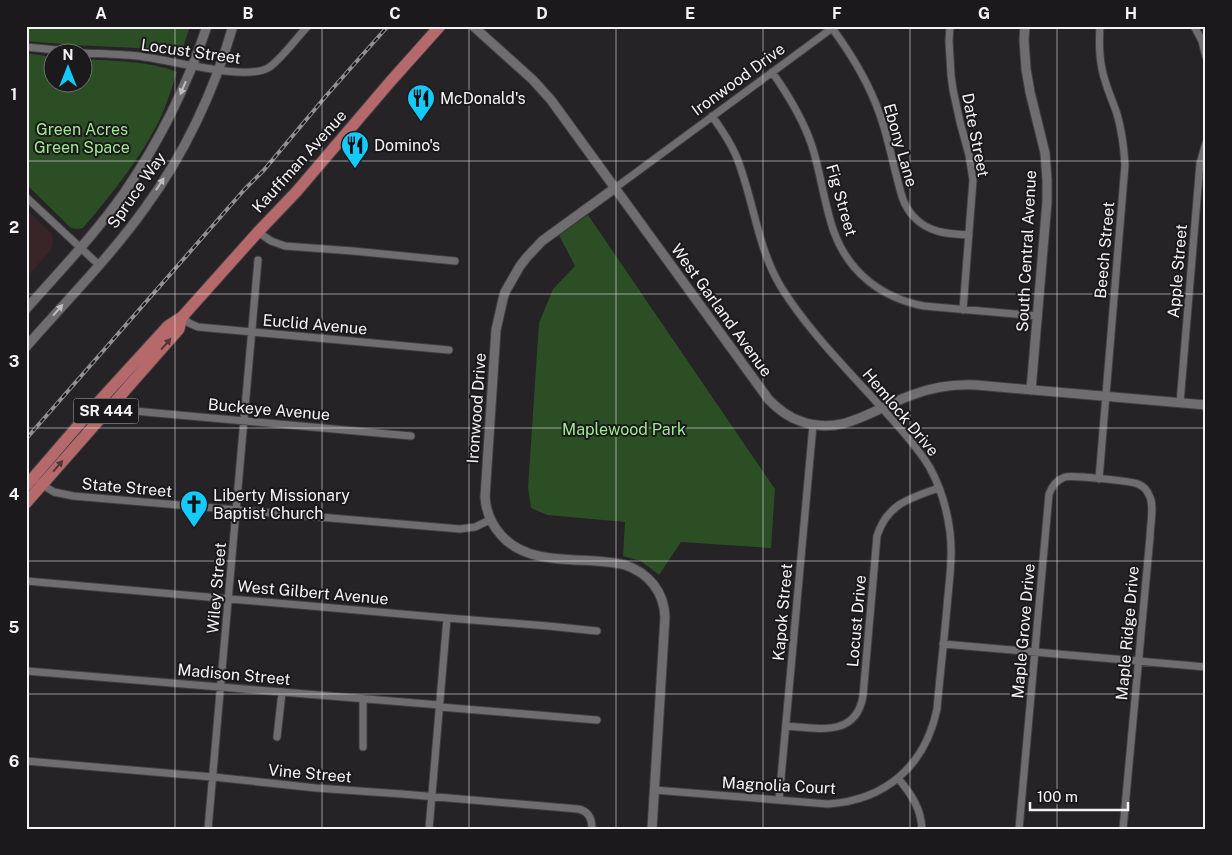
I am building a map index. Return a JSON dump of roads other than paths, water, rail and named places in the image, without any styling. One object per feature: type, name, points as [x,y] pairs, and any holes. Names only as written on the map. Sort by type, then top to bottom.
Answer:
[{"type":"main road","name":"Kauffman Avenue","points":[[26,503],[34,483],[94,407],[168,326],[182,317],[297,191],[440,26]]},
{"type":"street","name":"Spruce Way","points":[[26,309],[80,248],[123,194],[149,154],[173,112],[207,26]]},
{"type":"street","name":"Spruce Way","points":[[26,347],[99,265],[145,208],[176,160],[190,135],[219,70],[232,26]]},
{"type":"street","name":"Locust Street","points":[[92,54],[142,56],[219,70],[252,72],[267,69],[308,26]]},
{"type":"street","name":"West Garland Avenue","points":[[473,26],[552,100],[769,400],[788,416],[813,425],[828,427],[843,424],[911,395],[949,385],[976,385],[1206,405]]},
{"type":"street","name":"Date Street","points":[[950,26],[949,41],[952,82],[973,180],[963,310]]},
{"type":"street","name":"South Central Avenue","points":[[1026,26],[1025,54],[1027,80],[1045,154],[1047,180],[1047,202],[1031,390]]},
{"type":"street","name":"Beech Street","points":[[1099,479],[1125,165],[1120,127],[1101,66],[1099,51],[1100,26]]},
{"type":"street","points":[[1194,26],[1202,41],[1206,57]]},
{"type":"street","name":"Ironwood Drive","points":[[652,829],[665,617],[664,604],[652,581],[636,569],[625,564],[539,556],[524,552],[504,539],[490,520],[485,497],[496,330],[503,299],[514,275],[542,241],[834,27]]},
{"type":"street","name":"Ebony Lane","points":[[834,27],[856,64],[881,116],[902,196],[908,210],[919,222],[929,228],[946,234],[969,235]]},
{"type":"street","points":[[26,47],[42,49]]},
{"type":"street","name":"Fig Street","points":[[772,72],[792,101],[806,130],[835,232],[842,248],[855,268],[875,286],[890,296],[903,301],[924,306],[1038,316]]},
{"type":"street","name":"Hemlock Drive","points":[[712,116],[737,157],[760,238],[770,265],[781,286],[808,326],[920,452],[943,498],[950,533],[951,557],[937,709],[933,727],[922,751],[898,778]]},
{"type":"street","name":"Apple Street","points":[[1180,403],[1200,163],[1206,143]]},
{"type":"street","points":[[26,197],[99,265]]},
{"type":"street","points":[[258,232],[271,241],[285,246],[455,261]]},
{"type":"street","name":"Wiley Street","points":[[208,829],[258,260]]},
{"type":"street","name":"Euclid Avenue","points":[[182,317],[198,327],[449,350]]},
{"type":"street","name":"Buckeye Avenue","points":[[124,410],[411,436]]},
{"type":"street","name":"Kapok Street","points":[[779,800],[813,425]]},
{"type":"street","name":"Maple Grove Drive","points":[[1019,829],[1049,494],[1054,484],[1063,478],[1072,476],[1099,479]]},
{"type":"street","name":"Maple Ridge Drive","points":[[1099,479],[1137,483],[1146,490],[1151,500],[1150,537],[1123,829]]},
{"type":"street","name":"State Street","points":[[34,483],[54,492],[72,496],[460,529],[476,527],[490,520]]},
{"type":"street","name":"Locust Drive","points":[[786,726],[830,729],[846,724],[858,712],[863,696],[877,536],[889,513],[901,503],[939,488]]},
{"type":"street","name":"West Gilbert Avenue","points":[[26,581],[597,631]]},
{"type":"street","points":[[429,829],[447,618]]},
{"type":"street","points":[[943,644],[1206,667]]},
{"type":"street","name":"Madison Street","points":[[26,671],[597,720]]},
{"type":"street","points":[[277,737],[282,692]]},
{"type":"street","points":[[363,699],[363,747]]},
{"type":"street","name":"Vine Street","points":[[26,760],[316,788],[578,809],[589,815],[592,821],[592,829]]},
{"type":"street","points":[[898,778],[914,798],[920,813],[922,829]]},
{"type":"street","name":"Magnolia Court","points":[[654,790],[823,804],[854,801],[879,791],[898,778]]},
{"type":"railway","points":[[26,439],[244,190],[264,170],[388,26]]},
{"type":"place","name":"McDonald's","points":[[421,122]]},
{"type":"place","name":"Domino's","points":[[355,169]]},
{"type":"place","name":"Liberty Missionary Baptist Church","points":[[194,528]]},
{"type":"park label","name":"Green Acres Green Space","points":[[82,138]]},
{"type":"park label","name":"Maplewood Park","points":[[624,429]]}]
